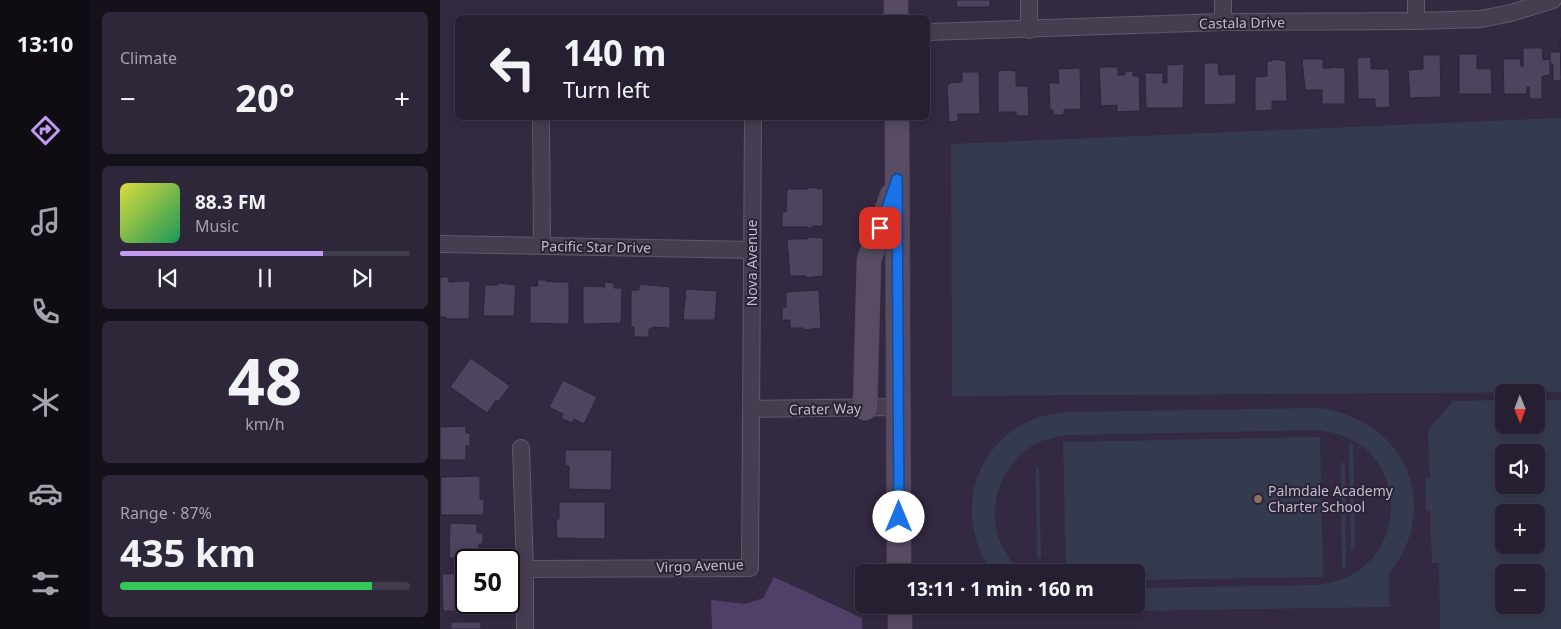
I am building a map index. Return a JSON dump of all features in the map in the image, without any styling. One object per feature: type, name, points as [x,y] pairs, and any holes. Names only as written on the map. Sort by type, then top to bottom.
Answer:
[{"type":"main road","points":[[896,0],[896,15]]},
{"type":"main road","points":[[897,120],[900,564]]},
{"type":"main road","points":[[865,408],[869,260],[897,179]]},
{"type":"main road","points":[[900,614],[900,629]]},
{"type":"street","points":[[1029,0],[1029,30]]},
{"type":"street","points":[[1223,0],[1223,22]]},
{"type":"street","points":[[1416,0],[1416,21]]},
{"type":"street","name":"Castala Drive","points":[[930,32],[1223,22],[1481,19],[1511,13],[1553,0]]},
{"type":"street","points":[[541,120],[542,246]]},
{"type":"street","name":"Nova Avenue","points":[[751,409],[753,120]]},
{"type":"street","name":"Pacific Star Drive","points":[[440,244],[752,250]]},
{"type":"street","name":"Crater Way","points":[[751,409],[898,407]]},
{"type":"street","name":"Virgo Avenue","points":[[526,569],[750,568],[751,409]]},
{"type":"street","points":[[521,448],[526,569],[525,629]]},
{"type":"shaded area","points":[[1561,118],[1561,392],[1545,392],[1545,384],[1495,384],[1495,392],[952,396],[951,144]]},
{"type":"shaded area","points":[[1495,400],[1495,434],[1545,434],[1545,400],[1561,400],[1561,629],[1440,629],[1439,563],[1432,563],[1430,511],[1426,511],[1425,478],[1430,477],[1428,430],[1453,401]]},
{"type":"shaded area","points":[[1313,408],[1335,411],[1375,429],[1390,444],[1402,461],[1411,480],[1414,502],[1410,534],[1399,560],[1389,576],[1390,607],[1145,611],[1145,588],[1320,584],[1343,579],[1361,568],[1376,554],[1385,536],[1390,517],[1390,497],[1386,478],[1376,460],[1361,445],[1340,435],[1318,430],[1068,435],[1041,442],[1032,446],[1017,458],[1006,473],[995,507],[1000,543],[1015,564],[987,564],[980,552],[974,530],[972,507],[975,485],[983,465],[996,446],[1013,431],[1034,419],[1068,412]]},
{"type":"shaded area","points":[[1320,437],[1323,577],[1145,580],[1145,564],[1066,564],[1063,442]]},
{"type":"shaded area","points":[[1349,444],[1353,444],[1355,549],[1351,549]]},
{"type":"shaded area","points":[[1341,463],[1345,463],[1346,568],[1342,568]]},
{"type":"shaded area","points":[[1036,467],[1039,467],[1041,559],[1037,559]]},
{"type":"shaded area","points":[[774,577],[862,618],[862,629],[712,629],[711,600],[746,604],[763,598]]},
{"type":"building","points":[[956,0],[990,0],[990,7],[957,7]]},
{"type":"building","points":[[1560,38],[1561,80],[1553,81],[1553,64],[1550,64],[1550,52],[1560,52]]},
{"type":"building","points":[[1523,48],[1542,48],[1543,60],[1550,59],[1550,75],[1542,77],[1542,99],[1530,99],[1529,87],[1527,87],[1527,94],[1504,94],[1503,59],[1520,59],[1521,66],[1523,66]]},
{"type":"building","points":[[1459,54],[1477,54],[1477,69],[1491,68],[1492,94],[1459,94]]},
{"type":"building","points":[[1423,55],[1440,55],[1441,97],[1410,98],[1408,70],[1423,69]]},
{"type":"building","points":[[1371,57],[1371,69],[1389,69],[1390,107],[1375,108],[1375,99],[1358,99],[1357,58]]},
{"type":"building","points":[[1272,59],[1286,61],[1287,101],[1272,101],[1272,110],[1255,111],[1255,77],[1267,76],[1267,61],[1272,61]]},
{"type":"building","points":[[1302,59],[1323,59],[1323,68],[1345,68],[1345,104],[1322,104],[1322,90],[1305,90]]},
{"type":"building","points":[[1204,63],[1218,63],[1219,75],[1236,74],[1236,104],[1204,105]]},
{"type":"building","points":[[1184,64],[1183,108],[1146,108],[1145,73],[1163,73],[1163,83],[1167,83],[1167,65]]},
{"type":"building","points":[[1099,67],[1118,67],[1118,75],[1125,75],[1125,71],[1133,71],[1133,76],[1139,76],[1140,111],[1117,112],[1117,105],[1101,106]]},
{"type":"building","points":[[1080,68],[1081,109],[1064,110],[1064,115],[1053,115],[1053,110],[1050,110],[1049,83],[1059,83],[1058,69]]},
{"type":"building","points":[[998,71],[1016,71],[1016,86],[1028,86],[1029,116],[1016,116],[1016,112],[998,112]]},
{"type":"building","points":[[962,72],[979,72],[980,114],[958,114],[958,121],[949,122],[947,85],[949,83],[962,82]]},
{"type":"building","points":[[808,187],[823,189],[823,226],[813,226],[813,228],[782,227],[782,212],[786,212],[787,189],[808,189]]},
{"type":"building","points":[[808,237],[823,238],[823,276],[806,278],[806,276],[790,276],[787,239],[808,239]]},
{"type":"building","points":[[440,277],[449,277],[449,282],[470,281],[469,319],[446,319],[446,317],[440,317]]},
{"type":"building","points":[[537,280],[569,282],[569,324],[530,323],[530,286],[538,286]]},
{"type":"building","points":[[604,282],[614,283],[614,288],[622,288],[621,323],[583,324],[583,286],[605,287]]},
{"type":"building","points":[[498,283],[516,285],[514,316],[483,316],[485,285],[498,285]]},
{"type":"building","points":[[639,284],[670,287],[670,328],[652,327],[652,329],[649,329],[649,337],[634,337],[634,327],[631,327],[631,290],[639,290]]},
{"type":"building","points":[[686,289],[717,291],[715,320],[683,320]]},
{"type":"building","points":[[819,290],[821,328],[803,330],[803,328],[790,328],[790,320],[782,320],[782,307],[786,307],[786,292]]},
{"type":"building","points":[[471,358],[510,386],[498,402],[496,400],[487,413],[450,387]]},
{"type":"building","points":[[563,380],[597,397],[584,424],[574,419],[572,423],[561,418],[563,414],[549,407]]},
{"type":"building","points":[[466,426],[466,433],[470,433],[470,446],[466,446],[466,460],[440,460],[440,427]]},
{"type":"building","points":[[565,450],[612,450],[611,490],[569,489],[569,466],[565,465]]},
{"type":"building","points":[[480,476],[480,499],[484,499],[484,515],[441,515],[441,477]]},
{"type":"building","points":[[559,502],[605,502],[605,539],[557,538],[556,519],[559,519]]},
{"type":"building","points":[[450,523],[477,524],[477,533],[483,533],[483,544],[479,544],[479,549],[455,549],[455,558],[449,558]]},
{"type":"building","points":[[455,573],[455,611],[443,611],[442,574]]},
{"type":"building","points":[[451,622],[481,622],[481,629],[451,629]]},
{"type":"place","name":"Palmdale Academy Charter School","points":[[1258,499]]},
{"type":"route","points":[[880,228],[897,179],[899,517]]}]
